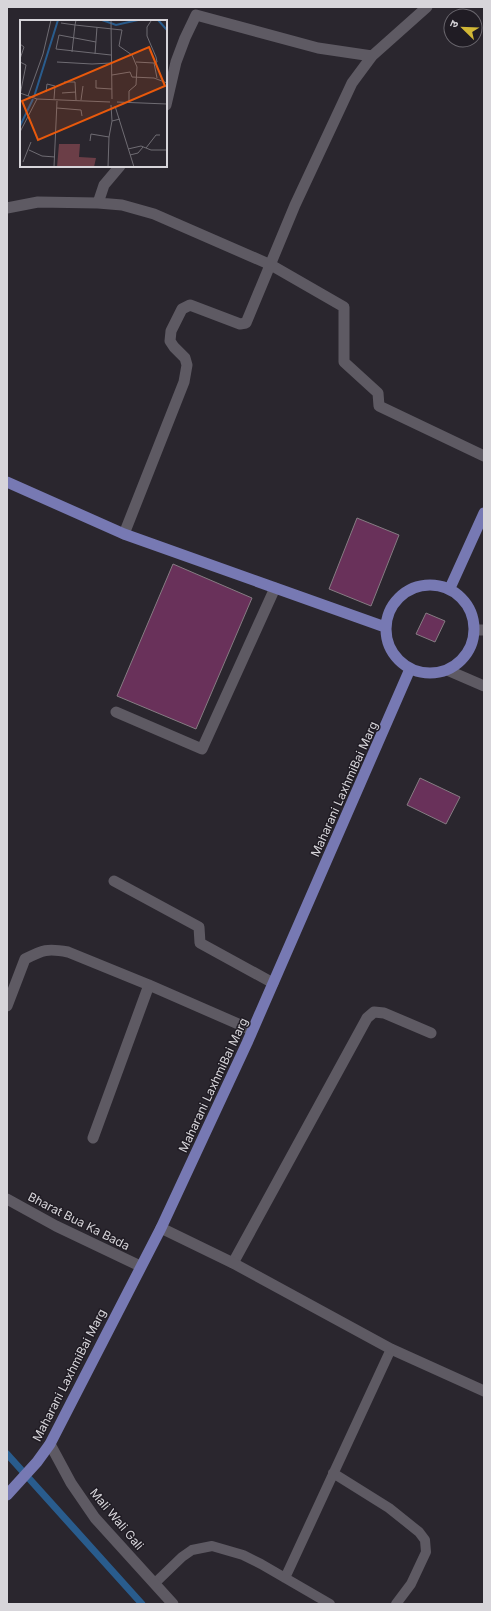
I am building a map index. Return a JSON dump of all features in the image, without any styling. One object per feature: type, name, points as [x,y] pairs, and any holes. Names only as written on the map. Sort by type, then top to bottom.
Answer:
[{"type":"main road","points":[[7,482],[124,534],[385,627]]},
{"type":"main road","points":[[450,588],[484,514]]},
{"type":"main road","points":[[425,584],[437,584],[450,588],[460,595],[468,605],[479,630],[467,654],[458,663],[447,670],[435,673],[422,673],[410,669],[400,662],[392,652],[387,640],[385,627],[393,603],[402,594],[412,587],[425,584]]},
{"type":"main road","name":"Maharani LaxhmiBai Marg","points":[[7,1495],[37,1462],[50,1444],[160,1228],[252,1030],[410,669]]},
{"type":"street","points":[[124,534],[184,382],[187,365],[185,358],[170,341],[171,331],[182,309],[190,305],[240,324],[246,323],[295,205],[352,83],[372,56],[427,7]]},
{"type":"street","points":[[167,101],[176,62],[197,11],[318,48],[372,56]]},
{"type":"street","points":[[98,203],[104,185],[119,167]]},
{"type":"street","points":[[7,208],[38,202],[122,205],[154,214],[271,265],[344,307],[344,362],[378,393],[379,406],[484,456]]},
{"type":"street","points":[[116,712],[202,749],[275,588]]},
{"type":"street","points":[[447,670],[484,686]]},
{"type":"street","points":[[114,881],[199,927],[200,944],[273,983]]},
{"type":"street","points":[[7,1006],[25,959],[43,950],[54,949],[68,952],[149,985],[252,1030]]},
{"type":"street","points":[[93,1138],[149,985]]},
{"type":"street","points":[[233,1263],[367,1018],[374,1012],[384,1013],[431,1033]]},
{"type":"street","name":"Bharat Bua Ka Bada","points":[[7,1199],[56,1226],[140,1266]]},
{"type":"street","points":[[160,1228],[233,1263],[391,1349],[484,1392]]},
{"type":"street","name":"Mali Wali Gali","points":[[50,1444],[71,1483],[95,1518],[173,1604]]},
{"type":"lane","points":[[285,1578],[391,1349]]},
{"type":"lane","points":[[333,1472],[389,1508],[419,1532],[425,1540],[426,1552],[411,1584],[396,1604]]},
{"type":"lane","points":[[155,1583],[182,1557],[192,1550],[212,1546],[243,1555],[330,1604]]},
{"type":"building","points":[[357,518],[399,535],[371,606],[329,589]]},
{"type":"building","points":[[173,564],[252,598],[196,729],[117,696]]},
{"type":"building","points":[[426,613],[445,621],[435,642],[416,634]]},
{"type":"building","points":[[420,778],[460,797],[446,824],[407,805]]},
{"type":"waterway","points":[[7,1454],[142,1604]]}]
